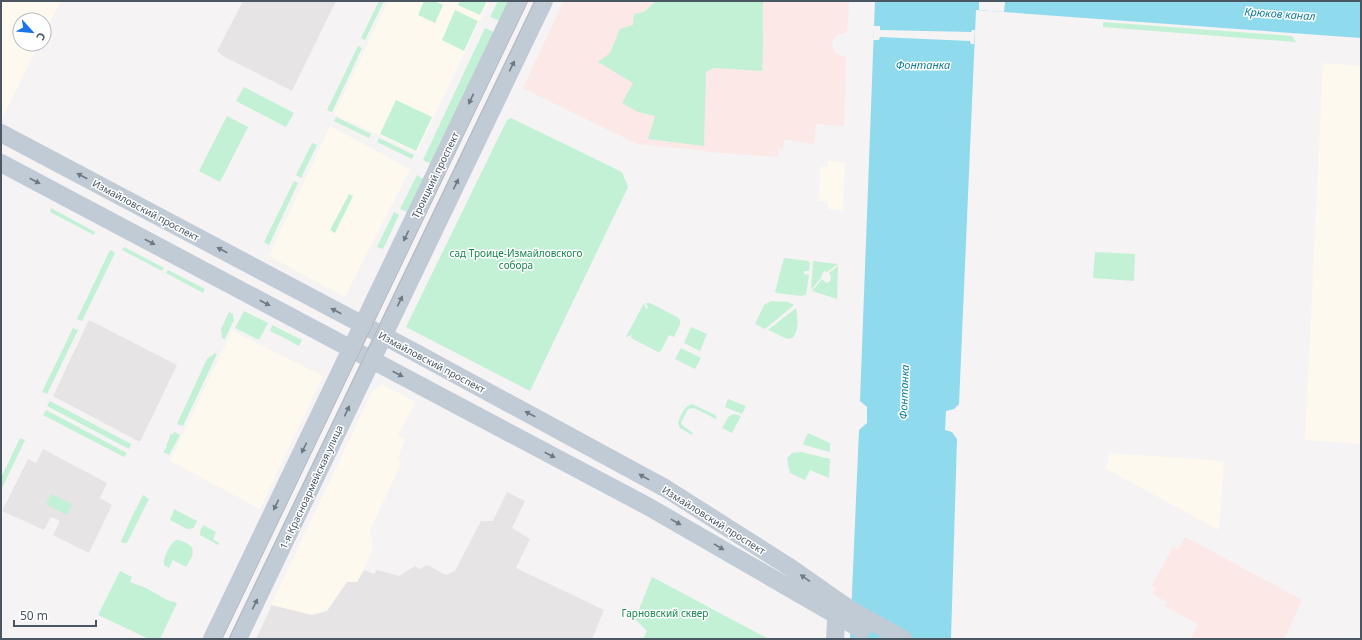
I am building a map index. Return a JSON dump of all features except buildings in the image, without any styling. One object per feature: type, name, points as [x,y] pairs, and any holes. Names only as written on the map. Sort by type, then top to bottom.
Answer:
[{"type":"main road","name":"Троицкий проспект","points":[[351,350],[518,1]]},
{"type":"main road","points":[[383,336],[544,1]]},
{"type":"main road","name":"Измайловский проспект","points":[[1,133],[534,416],[665,488],[791,568],[844,612]]},
{"type":"main road","name":"Измайловский проспект","points":[[1,163],[844,612]]},
{"type":"main road","name":"1-я Красноармейская улица","points":[[238,639],[383,336]]},
{"type":"main road","points":[[212,639],[351,350]]},
{"type":"main road","points":[[835,639],[844,612]]},
{"type":"main road","points":[[844,612],[879,639]]},
{"type":"main road","points":[[844,612],[903,639]]},
{"type":"shaded area","points":[[1,1],[61,1],[52,18],[52,12],[12,12],[12,52],[35,52],[4,115],[1,113]]},
{"type":"shaded area","points":[[243,1],[336,1],[292,91],[223,56],[217,51]]},
{"type":"shaded area","points":[[388,1],[489,1],[417,153],[334,114]]},
{"type":"shaded area","points":[[564,1],[849,1],[847,32],[837,35],[832,44],[835,53],[846,57],[844,126],[816,124],[814,144],[784,139],[783,149],[778,148],[778,157],[708,152],[637,144],[523,88]]},
{"type":"shaded area","points":[[1323,63],[1361,66],[1361,444],[1305,440]]},
{"type":"shaded area","points":[[330,126],[410,169],[345,297],[269,256]]},
{"type":"shaded area","points":[[828,160],[845,163],[843,211],[828,209],[828,201],[819,201],[820,167],[828,167]]},
{"type":"shaded area","points":[[89,320],[177,365],[140,442],[53,396]]},
{"type":"shaded area","points":[[232,331],[323,376],[260,509],[170,461]]},
{"type":"shaded area","points":[[384,385],[416,402],[398,435],[405,439],[398,458],[401,464],[370,530],[373,547],[364,570],[357,582],[347,582],[327,611],[312,615],[271,605],[372,392],[377,387]]},
{"type":"shaded area","points":[[43,449],[107,483],[100,498],[112,505],[89,553],[53,535],[60,521],[51,517],[44,530],[2,511],[28,459],[36,463]]},
{"type":"shaded area","points":[[1109,453],[1224,461],[1219,530],[1106,469]]},
{"type":"shaded area","points":[[507,492],[525,501],[512,528],[530,539],[516,568],[604,610],[592,639],[256,639],[271,605],[312,615],[327,611],[347,582],[357,582],[364,570],[374,574],[377,570],[399,576],[415,566],[419,569],[427,565],[446,575],[455,571],[481,521],[493,521]]},
{"type":"shaded area","points":[[1185,537],[1302,600],[1284,639],[1191,639],[1198,624],[1165,606],[1167,602],[1153,594],[1156,588],[1152,586],[1173,547],[1178,550]]},
{"type":"green space","points":[[379,1],[384,1],[365,40],[361,38]]},
{"type":"green space","points":[[424,1],[434,1],[443,5],[435,23],[418,15]]},
{"type":"green space","points":[[460,1],[487,1],[480,15],[458,5]]},
{"type":"green space","points":[[498,1],[509,1],[500,21],[490,17]]},
{"type":"green space","points":[[656,1],[763,2],[762,71],[714,68],[706,72],[704,146],[648,139],[655,116],[638,112],[622,103],[633,83],[598,62],[610,53],[620,29],[633,25],[634,14],[644,12]]},
{"type":"green space","points":[[455,10],[478,21],[464,51],[442,40]]},
{"type":"green space","points":[[1103,22],[1292,36],[1296,42],[1103,27]]},
{"type":"green space","points":[[485,28],[494,32],[431,164],[423,160]]},
{"type":"green space","points":[[358,46],[362,48],[332,112],[327,110]]},
{"type":"green space","points":[[244,87],[294,113],[286,127],[236,101]]},
{"type":"green space","points":[[396,100],[432,117],[416,151],[380,134]]},
{"type":"green space","points":[[227,116],[248,127],[220,182],[199,171]]},
{"type":"green space","points":[[336,117],[371,134],[369,138],[334,121]]},
{"type":"green space","name":"сад Троице-Измайловского собора","points":[[511,118],[622,172],[628,187],[530,391],[406,327],[507,120]]},
{"type":"green space","points":[[379,138],[414,155],[412,159],[377,142]]},
{"type":"green space","points":[[312,143],[317,145],[301,178],[296,175]]},
{"type":"green space","points":[[417,175],[423,179],[407,212],[400,209]]},
{"type":"green space","points":[[294,181],[298,183],[269,245],[264,242]]},
{"type":"green space","points":[[349,194],[353,196],[335,233],[330,230]]},
{"type":"green space","points":[[51,208],[95,232],[94,235],[50,212]]},
{"type":"green space","points":[[394,212],[399,215],[383,249],[377,247]]},
{"type":"green space","points":[[124,247],[164,268],[162,271],[122,250]]},
{"type":"green space","points":[[110,250],[115,253],[82,321],[77,319]]},
{"type":"green space","points":[[1095,252],[1135,254],[1134,281],[1093,278]]},
{"type":"green space","points":[[784,258],[808,261],[810,263],[809,271],[804,271],[804,274],[809,275],[806,295],[801,296],[775,292]]},
{"type":"green space","points":[[813,261],[838,264],[827,272],[824,271],[821,278],[811,290]]},
{"type":"green space","points":[[838,266],[837,299],[812,291],[822,279],[826,283],[830,282],[831,277],[829,273]]},
{"type":"green space","points":[[168,270],[205,289],[203,293],[166,273]]},
{"type":"green space","points":[[771,301],[788,302],[794,305],[765,329],[755,324],[764,305]]},
{"type":"green space","points":[[644,303],[646,309],[648,308],[646,303],[650,303],[680,320],[680,324],[674,337],[669,335],[661,351],[658,352],[631,338],[632,335],[626,337]]},
{"type":"green space","points":[[796,308],[797,328],[793,337],[790,339],[785,338],[768,330]]},
{"type":"green space","points":[[244,311],[268,323],[259,340],[235,328]]},
{"type":"green space","points":[[229,312],[233,314],[234,320],[225,339],[222,338],[221,329]]},
{"type":"green space","points":[[272,325],[302,340],[299,346],[270,331]]},
{"type":"green space","points":[[691,327],[707,334],[700,351],[684,343]]},
{"type":"green space","points":[[73,328],[78,330],[47,394],[42,392]]},
{"type":"green space","points":[[681,348],[701,358],[695,369],[675,359]]},
{"type":"green space","points":[[215,353],[217,354],[183,426],[177,424],[207,359]]},
{"type":"green space","points":[[728,399],[746,406],[742,414],[725,407]]},
{"type":"green space","points":[[50,401],[131,444],[129,449],[47,406]]},
{"type":"green space","points":[[692,404],[715,415],[717,418],[716,419],[694,408],[688,409],[681,423],[693,433],[692,435],[680,428],[678,423],[681,414],[689,405]]},
{"type":"green space","points":[[46,410],[127,453],[124,457],[43,415]]},
{"type":"green space","points":[[734,414],[741,416],[732,433],[722,428],[729,416]]},
{"type":"green space","points":[[174,432],[180,435],[169,455],[163,452],[167,447],[166,446],[171,434],[173,435]]},
{"type":"green space","points":[[808,433],[830,443],[830,452],[804,445],[803,444]]},
{"type":"green space","points":[[20,438],[25,440],[1,490],[1,478]]},
{"type":"green space","points":[[801,452],[830,459],[829,478],[810,470],[805,480],[790,473],[787,458],[792,453]]},
{"type":"green space","points":[[51,494],[72,504],[67,515],[46,504]]},
{"type":"green space","points":[[143,495],[149,499],[127,543],[122,543],[121,541]]},
{"type":"green space","points":[[174,509],[197,521],[194,528],[187,529],[170,520]]},
{"type":"green space","points":[[203,525],[216,532],[213,539],[219,543],[218,545],[200,535]]},
{"type":"green space","points":[[176,540],[182,541],[191,546],[193,552],[186,567],[173,560],[169,568],[164,565],[165,558],[169,548]]},
{"type":"green space","points":[[120,571],[132,577],[130,582],[146,588],[167,600],[177,603],[160,639],[149,639],[98,615]]},
{"type":"green space","name":"Гарновский сквер","points":[[652,577],[769,639],[643,639],[647,631],[635,619]]},
{"type":"water","name":"Фонтанка","points":[[875,1],[1361,2],[1361,38],[976,10],[959,404],[954,409],[946,411],[945,430],[952,432],[957,439],[951,639],[850,639],[859,430],[867,423],[867,407],[860,401]]},
{"type":"pier","points":[[979,1],[1005,1],[1004,12],[979,10]]},
{"type":"pier","points":[[874,26],[880,26],[880,30],[971,32],[972,30],[975,30],[974,44],[971,44],[970,41],[880,37],[879,40],[873,40]]},
{"type":"tram line","points":[[222,639],[528,1]]},
{"type":"tram line","points":[[229,639],[535,1]]},
{"type":"water label","name":"Крюков канал","points":[[1280,14]]}]
